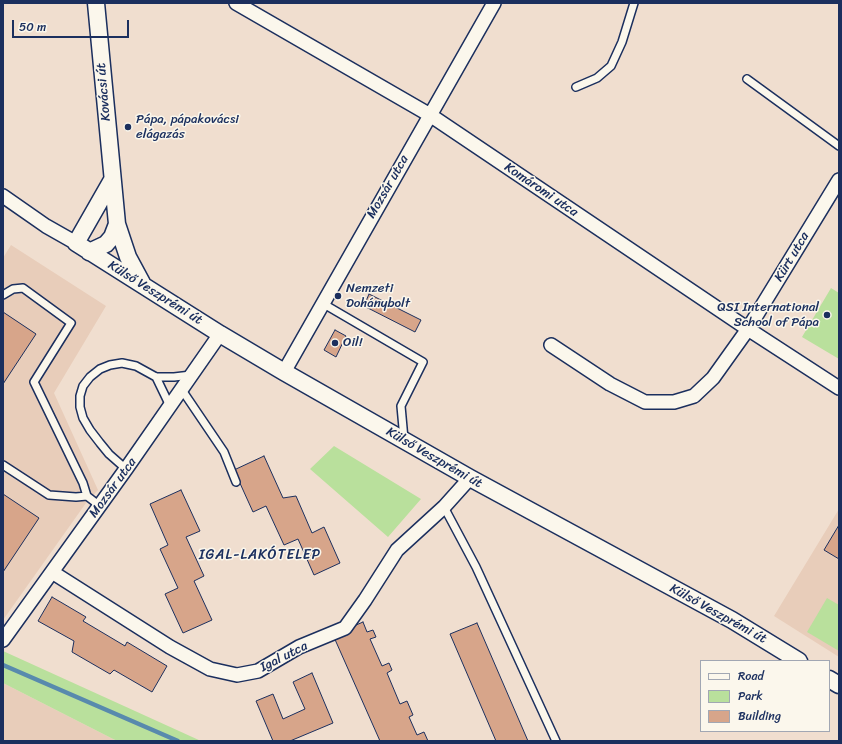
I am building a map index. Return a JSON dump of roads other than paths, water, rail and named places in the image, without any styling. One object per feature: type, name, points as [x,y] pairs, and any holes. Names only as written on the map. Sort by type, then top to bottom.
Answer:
[{"type":"street","name":"Kovácsi út","points":[[96,3],[117,224],[128,257],[142,284]]},
{"type":"street","name":"Komáromi utca","points":[[236,3],[430,115],[748,329],[839,388]]},
{"type":"street","name":"Mozsár utca","points":[[284,372],[494,3]]},
{"type":"street","points":[[3,196],[46,226],[76,243],[112,180]]},
{"type":"street","name":"Kürt utca","points":[[551,345],[610,384],[645,402],[674,402],[694,396],[713,378],[748,329],[839,180]]},
{"type":"street","points":[[90,252],[106,244],[112,237],[117,224]]},
{"type":"street","name":"Külső Veszprémi út","points":[[76,243],[220,334],[284,372],[470,478],[732,620],[797,660]]},
{"type":"street","name":"Mozsár utca","points":[[3,640],[100,506],[220,334]]},
{"type":"street","name":"Igal utca","points":[[52,572],[170,647],[210,669],[237,676],[258,671],[299,647],[345,628],[366,600],[397,550],[444,506],[470,478]]},
{"type":"street","points":[[830,680],[839,685]]},
{"type":"lane","points":[[576,87],[597,78],[611,66],[622,42],[634,3]]},
{"type":"lane","points":[[747,79],[839,146]]},
{"type":"lane","points":[[3,295],[13,289],[23,288],[71,323],[34,382],[83,483],[87,496],[100,506]]},
{"type":"lane","points":[[322,303],[423,362],[400,406],[404,441]]},
{"type":"lane","points":[[126,469],[108,454],[83,418],[80,407],[80,396],[83,386],[90,377],[100,369],[110,364],[122,363],[136,366],[156,377],[192,375]]},
{"type":"lane","points":[[156,377],[170,406]]},
{"type":"lane","points":[[182,390],[224,452],[236,482]]},
{"type":"lane","points":[[3,465],[49,495],[76,497],[87,496]]},
{"type":"lane","points":[[444,506],[476,567],[556,741]]},
{"type":"waterway","points":[[3,665],[178,741]]},
{"type":"place","name":"Pápa, pápakovácsi elágazás","points":[[128,127]]},
{"type":"place","name":"Nemzeti Dohánybolt","points":[[338,296]]},
{"type":"place","name":"QSI International School of Pápa","points":[[827,315]]},
{"type":"place","name":"Oil!","points":[[335,343]]},
{"type":"district","name":"IGAL-LAKÓTELEP","points":[[260,555]]}]
